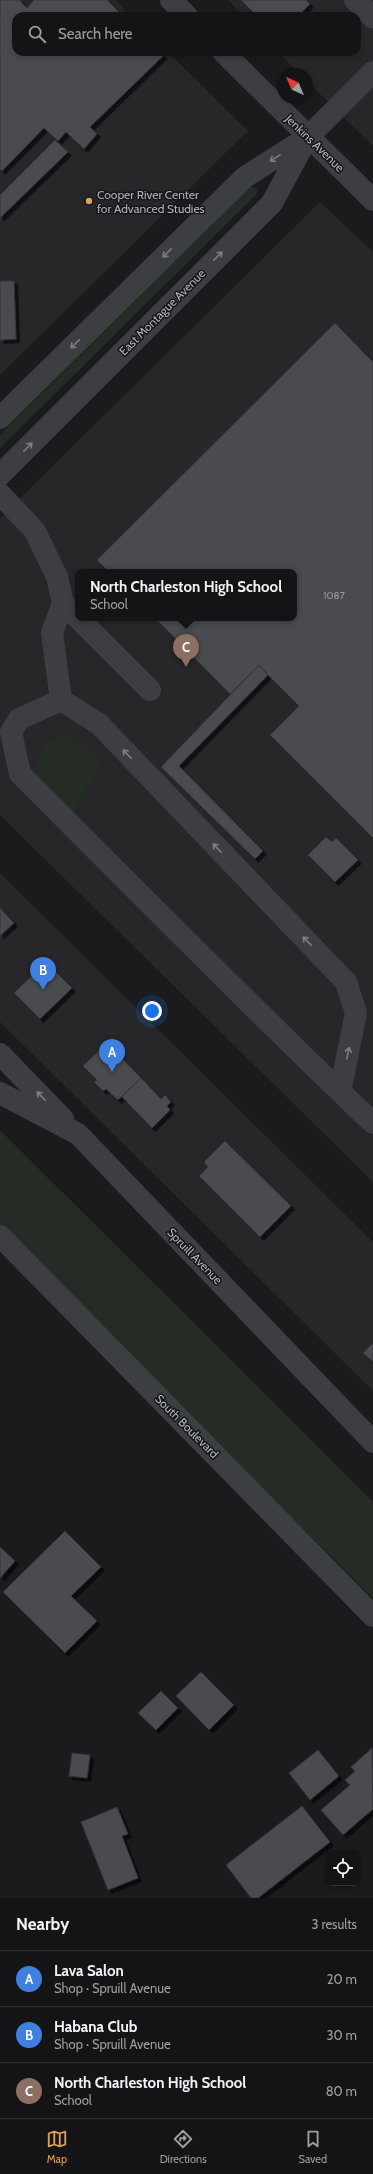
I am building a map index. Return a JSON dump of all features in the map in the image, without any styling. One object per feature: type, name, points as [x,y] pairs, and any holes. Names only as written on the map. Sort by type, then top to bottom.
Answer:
[{"type":"street","points":[[171,0],[183,12]]},
{"type":"street","points":[[355,0],[373,18]]},
{"type":"street","name":"Jenkins Avenue","points":[[227,56],[308,138],[373,200]]},
{"type":"street","name":"East Montague Avenue","points":[[3,412],[245,177],[308,138],[373,72]]},
{"type":"street","name":"East Montague Avenue","points":[[0,475],[272,203],[308,138]]},
{"type":"street","points":[[0,494],[35,532],[57,576],[63,603],[75,615]]},
{"type":"street","points":[[61,700],[52,632],[63,603]]},
{"type":"street","points":[[81,621],[150,690]]},
{"type":"street","points":[[61,700],[19,719],[11,732],[20,774],[288,1042],[373,1123]]},
{"type":"street","points":[[61,700],[100,724],[346,982],[356,1013],[340,1092]]},
{"type":"street","points":[[0,1054],[78,1134]]},
{"type":"street","name":"Spruill Avenue","points":[[0,1093],[78,1134],[373,1442]]},
{"type":"street","name":"South Boulevard","points":[[0,1236],[373,1616]]},
{"type":"shaded area","name":"Cooper River Center for Advanced Studies","points":[[0,0],[115,0],[127,12],[12,12],[12,56],[172,56],[248,131],[0,375]]},
{"type":"shaded area","points":[[228,0],[373,0],[373,146],[313,87],[313,68],[294,68],[282,56],[361,56],[361,12],[239,12]]},
{"type":"shaded area","points":[[250,187],[254,187],[257,190],[257,194],[0,448],[0,435]]},
{"type":"shaded area","points":[[320,202],[373,252],[373,1182],[0,815],[0,518]]},
{"type":"shaded area","points":[[64,737],[84,744],[95,753],[99,759],[97,773],[89,783],[74,811],[68,813],[54,800],[42,785],[36,770],[37,761],[43,748],[53,739]]},
{"type":"shaded area","points":[[0,873],[373,1242],[373,1391],[0,1022]]},
{"type":"shaded area","points":[[0,1130],[373,1502],[373,1598],[0,1228]]},
{"type":"building","points":[[0,0],[22,0],[20,1],[27,8],[34,0],[107,0],[119,12],[12,12],[12,56],[163,56],[90,127],[97,134],[84,149],[66,132],[58,141],[44,128],[2,171],[0,169]]},
{"type":"building","points":[[241,0],[306,0],[310,4],[302,12],[253,12]]},
{"type":"building","points":[[55,140],[68,152],[0,218],[0,195]]},
{"type":"building","points":[[0,281],[14,281],[16,339],[0,340]]},
{"type":"building","points":[[335,323],[373,362],[373,838],[270,735],[299,706],[259,665],[230,694],[158,621],[297,621],[297,569],[106,569],[97,560]]},
{"type":"building","points":[[259,665],[268,675],[179,766],[263,851],[255,859],[161,767]]},
{"type":"building","points":[[326,837],[332,842],[336,838],[358,860],[335,882],[308,855]]},
{"type":"building","points":[[0,908],[14,923],[0,936]]},
{"type":"building","points":[[46,962],[72,988],[40,1019],[14,993]]},
{"type":"building","points":[[107,1043],[141,1078],[118,1100],[106,1089],[103,1091],[94,1082],[97,1080],[83,1066]]},
{"type":"building","points":[[141,1078],[161,1099],[165,1095],[171,1102],[167,1106],[170,1110],[152,1128],[122,1097]]},
{"type":"building","points":[[225,1141],[291,1206],[260,1237],[199,1176],[208,1167],[204,1162]]},
{"type":"building","points":[[373,1343],[373,1362],[363,1353]]},
{"type":"building","points":[[65,1531],[101,1567],[71,1596],[97,1621],[65,1653],[3,1592]]},
{"type":"building","points":[[0,1547],[15,1561],[0,1578]]},
{"type":"building","points":[[201,1672],[234,1705],[209,1730],[176,1696]]},
{"type":"building","points":[[161,1691],[178,1708],[156,1730],[138,1713]]},
{"type":"building","points":[[372,1748],[373,1809],[343,1835],[321,1810],[350,1785],[345,1780],[355,1771],[351,1767]]},
{"type":"building","points":[[318,1750],[339,1776],[310,1800],[289,1773]]},
{"type":"building","points":[[72,1753],[90,1755],[87,1778],[69,1776]]},
{"type":"building","points":[[302,1806],[330,1842],[258,1898],[251,1898],[226,1865]]},
{"type":"building","points":[[117,1807],[128,1834],[122,1836],[138,1878],[108,1890],[81,1822]]},
{"type":"place","name":"Cooper River Center for Advanced Studies","points":[[89,201]]},
{"type":"place","name":"North Charleston High School","points":[[186,667]]},
{"type":"place","name":"Habana Club","points":[[43,990]]},
{"type":"place","name":"Lava Salon","points":[[112,1072]]}]
